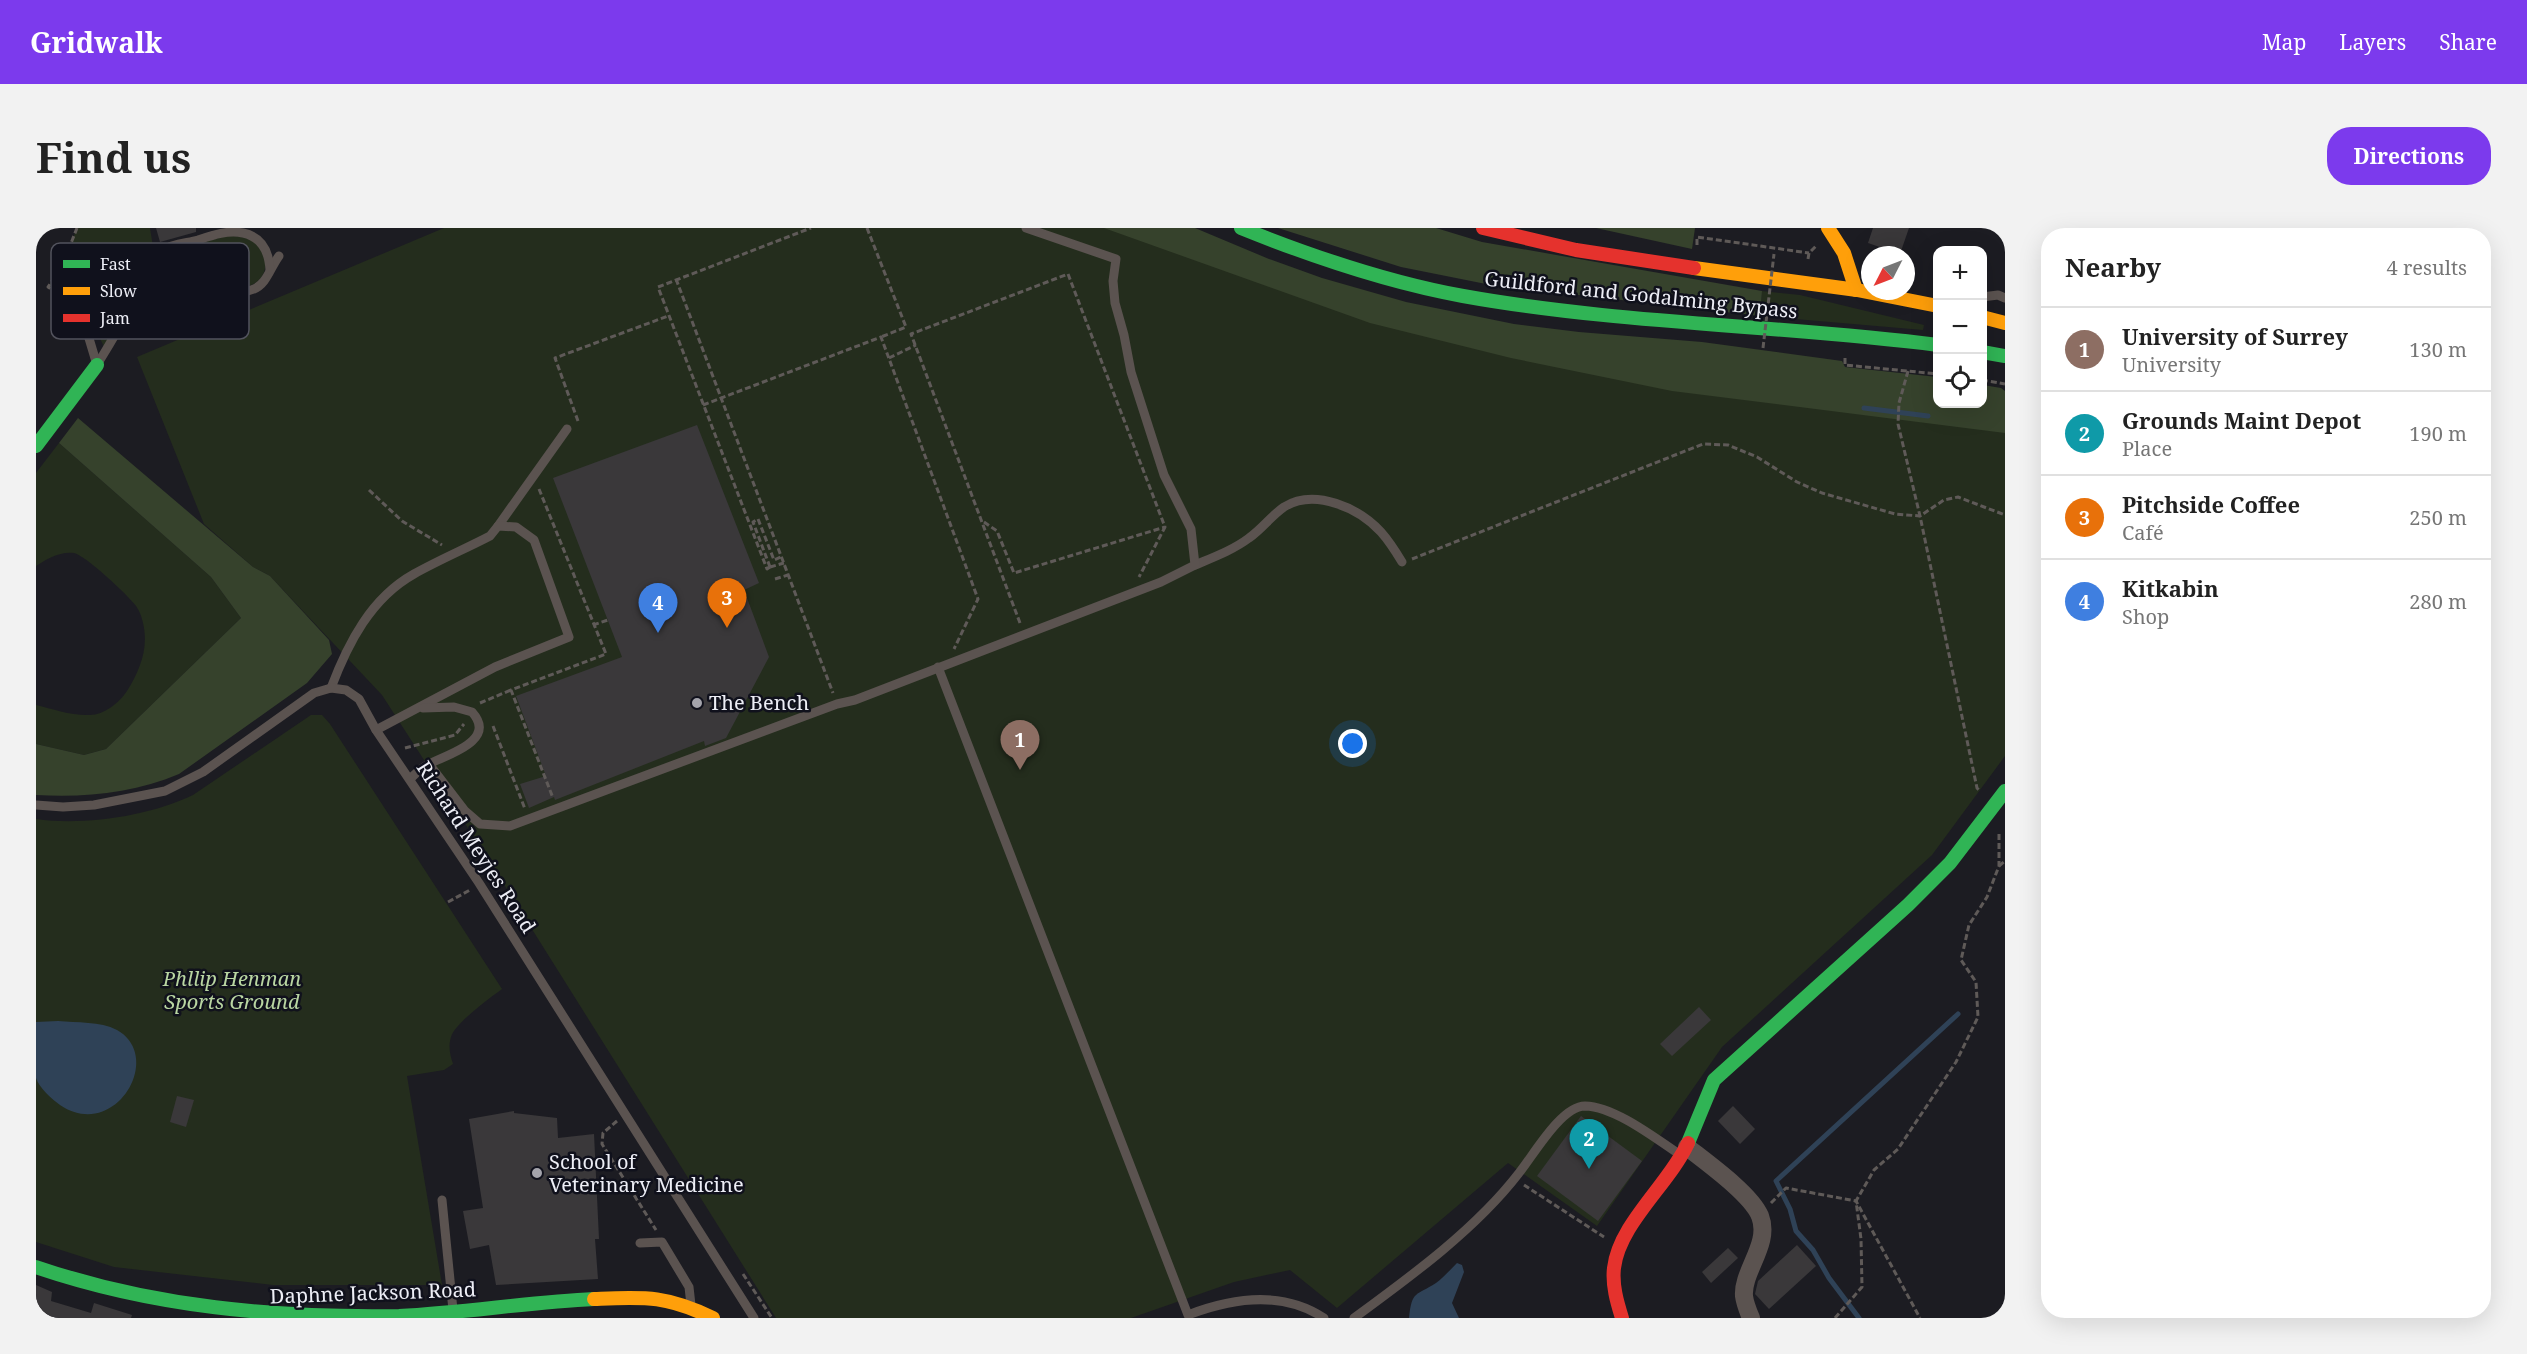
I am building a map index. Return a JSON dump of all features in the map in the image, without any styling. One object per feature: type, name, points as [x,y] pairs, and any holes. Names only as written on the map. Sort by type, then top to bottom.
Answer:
[{"type":"main road","name":"Guildford and Godalming Bypass","points":[[1242,228],[1314,256],[1398,281],[1492,301],[1584,313],[1933,345]]},
{"type":"main road","name":"Guildford and Godalming Bypass","points":[[1483,228],[1552,247],[1621,260],[1856,290],[1933,305]]},
{"type":"main road","points":[[1830,228],[1844,253],[1856,290]]},
{"type":"main road","points":[[1987,318],[2005,323]]},
{"type":"main road","points":[[1987,353],[2005,356]]},
{"type":"main road","points":[[36,446],[97,365]]},
{"type":"main road","points":[[1622,1318],[1615,1288],[1614,1270],[1618,1246],[1684,1151],[1707,1090],[1720,1072],[1908,905],[1950,863],[2005,791]]},
{"type":"main road","name":"Daphne Jackson Road","points":[[36,1267],[75,1282],[165,1305],[256,1317],[387,1316],[453,1310],[514,1312],[574,1300],[656,1298],[691,1307],[713,1318]]},
{"type":"street","points":[[1684,1151],[1726,1178],[1760,1215],[1763,1227],[1761,1241],[1744,1295],[1751,1318]]},
{"type":"lane","points":[[1026,228],[1116,259],[1113,281],[1115,303],[1131,372],[1164,475],[1191,529],[1195,565]]},
{"type":"lane","points":[[186,243],[226,232],[247,234],[257,239],[265,248],[270,270]]},
{"type":"lane","points":[[249,289],[264,282],[279,256]]},
{"type":"lane","points":[[1987,296],[1998,295],[2005,298]]},
{"type":"lane","points":[[89,339],[97,365]]},
{"type":"lane","points":[[97,365],[112,339]]},
{"type":"lane","points":[[36,805],[63,807],[94,805],[165,791],[203,772],[314,693],[331,688],[354,636],[367,616],[384,598],[414,573],[490,536],[567,429]]},
{"type":"lane","points":[[429,764],[465,811],[480,824],[510,826],[837,704],[855,700],[1161,582],[1230,550],[1250,538],[1285,507],[1301,501],[1326,500],[1363,516],[1381,532],[1402,562]]},
{"type":"lane","points":[[376,729],[495,667],[568,637],[534,540],[516,527],[498,526]]},
{"type":"lane","points":[[943,666],[1188,1316],[1209,1307],[1265,1299],[1288,1300],[1324,1318]]},
{"type":"lane","name":"Richard Meyjes Road","points":[[331,688],[345,690],[359,699],[376,729],[479,883],[754,1318]]},
{"type":"lane","points":[[409,713],[429,707],[463,708],[476,716],[478,724],[472,742],[462,751],[429,764],[418,770],[410,779]]},
{"type":"lane","points":[[1354,1318],[1465,1230],[1514,1179],[1567,1113],[1584,1106],[1626,1120],[1684,1151]]},
{"type":"lane","points":[[442,1200],[453,1310]]},
{"type":"lane","points":[[640,1243],[662,1242],[689,1287],[691,1307]]},
{"type":"path","points":[[71,243],[77,228]]},
{"type":"path","points":[[784,563],[767,569],[658,287],[811,228]]},
{"type":"path","points":[[702,405],[906,327],[867,228]]},
{"type":"path","points":[[1707,246],[1696,244],[1697,237],[1809,253]]},
{"type":"path","points":[[1763,348],[1774,254]]},
{"type":"path","points":[[1024,634],[912,334],[1068,274],[1165,527],[1132,592]]},
{"type":"path","points":[[676,279],[837,704]]},
{"type":"path","points":[[567,429],[579,424],[555,358],[668,316]]},
{"type":"path","points":[[881,336],[978,599],[943,666]]},
{"type":"path","points":[[889,358],[916,345]]},
{"type":"path","points":[[1834,356],[1846,358],[1845,365],[1933,374]]},
{"type":"path","points":[[1908,371],[1899,403],[1898,424],[1920,516],[1977,788],[1995,805]]},
{"type":"path","points":[[1987,381],[2005,384]]},
{"type":"path","points":[[1402,562],[1703,444],[1728,445],[1757,457],[1797,482],[1822,493],[1895,514],[1920,516],[1944,500],[1958,497],[2005,515]]},
{"type":"path","points":[[369,490],[402,521],[456,554]]},
{"type":"path","points":[[770,567],[753,522],[758,519],[774,560],[782,557]]},
{"type":"path","points":[[984,522],[997,531],[1014,573],[1165,527]]},
{"type":"path","points":[[775,579],[789,574]]},
{"type":"path","points":[[593,625],[608,620]]},
{"type":"path","points":[[487,711],[481,701],[511,690]]},
{"type":"path","points":[[491,721],[528,816]]},
{"type":"path","points":[[405,748],[455,735],[464,724]]},
{"type":"path","points":[[1835,1318],[1862,1287],[1861,1239],[1856,1201],[1874,1170],[1898,1149],[1956,1062],[1978,1017],[1976,982],[1961,960],[1969,924],[1987,897],[1999,866],[1999,831]]},
{"type":"path","points":[[1999,866],[2005,861]]},
{"type":"path","points":[[448,902],[471,889]]},
{"type":"path","points":[[621,1118],[603,1133],[602,1144],[662,1242]]},
{"type":"path","points":[[1514,1179],[1618,1246]]},
{"type":"path","points":[[1760,1215],[1786,1188],[1856,1201]]},
{"type":"path","points":[[1856,1201],[1920,1318]]},
{"type":"green space","points":[[77,228],[150,228],[152,243],[71,243]]},
{"type":"green space","points":[[444,228],[1178,228],[1371,302],[1933,403],[1933,408],[1987,408],[1987,406],[2005,412],[2005,756],[1932,855],[1722,1047],[1597,1226],[1508,1163],[1337,1308],[1290,1270],[1234,1282],[1131,1318],[776,1318],[488,859],[382,695],[270,576],[253,567],[204,524],[137,357],[180,339],[249,339],[249,310]]},
{"type":"green space","points":[[1104,228],[1195,228],[1322,278],[1406,302],[1514,324],[1702,342],[1842,361],[1845,367],[1933,377],[1933,408],[1987,408],[1987,386],[2001,388],[2005,391],[2005,433],[1672,391],[1511,358],[1370,323]]},
{"type":"green space","points":[[1278,228],[1436,228],[1482,242],[1762,291],[1760,316],[1491,285],[1401,267]]},
{"type":"green space","points":[[1596,228],[1695,228],[1692,249]]},
{"type":"green space","points":[[226,236],[250,239],[259,245],[265,257],[262,277],[249,285],[249,243],[201,243]]},
{"type":"green space","points":[[1762,291],[1800,295],[1924,325],[1923,330],[1760,316]]},
{"type":"green space","points":[[100,339],[108,339],[104,347]]},
{"type":"green space","points":[[78,418],[253,567],[270,576],[329,640],[332,654],[307,683],[179,774],[145,786],[109,793],[73,796],[36,795],[36,744],[84,755],[106,749],[241,618],[211,577],[59,443]]},
{"type":"green space","points":[[59,443],[211,577],[241,618],[106,749],[84,755],[36,744],[36,705],[83,715],[101,713],[111,708],[124,695],[136,675],[144,650],[145,632],[140,614],[131,601],[106,576],[79,555],[59,554],[36,566],[36,473]]},
{"type":"green space","name":"Phllip Henman Sports Ground","points":[[311,715],[322,715],[330,724],[502,989],[474,1011],[454,1031],[450,1048],[453,1064],[444,1070],[407,1076],[442,1285],[273,1285],[114,1267],[36,1242],[36,819],[74,821],[116,818],[157,809],[176,802],[193,795]]},
{"type":"water","points":[[58,1021],[110,1027],[131,1042],[136,1058],[135,1075],[127,1092],[115,1105],[99,1113],[80,1114],[60,1105],[40,1086],[36,1078],[36,1022]]},
{"type":"water","points":[[1457,1263],[1462,1265],[1464,1272],[1452,1303],[1459,1318],[1409,1318],[1416,1295],[1439,1281]]},
{"type":"building","points":[[156,228],[196,228],[196,232],[160,242]]},
{"type":"building","points":[[1873,228],[1909,228],[1903,246],[1877,246],[1868,243]]},
{"type":"building","points":[[697,425],[759,583],[744,590],[769,657],[726,738],[705,746],[704,741],[555,800],[554,797],[529,808],[520,784],[546,776],[516,696],[622,657],[553,478]]},
{"type":"building","points":[[1699,1007],[1711,1020],[1672,1056],[1660,1044]]},
{"type":"building","points":[[177,1096],[194,1100],[186,1127],[170,1122]]},
{"type":"building","points":[[1733,1106],[1755,1129],[1740,1144],[1718,1121]]},
{"type":"building","name":"School of Veterinary Medicine","points":[[514,1111],[514,1113],[557,1118],[558,1138],[594,1134],[599,1239],[595,1239],[598,1279],[496,1285],[489,1245],[470,1249],[463,1211],[483,1208],[469,1119]]},
{"type":"building","points":[[1581,1116],[1642,1161],[1598,1221],[1537,1176]]},
{"type":"building","points":[[1797,1245],[1816,1266],[1769,1309],[1755,1294],[1758,1281]]},
{"type":"building","points":[[1728,1248],[1738,1258],[1711,1283],[1702,1272]]},
{"type":"building","points":[[36,1285],[52,1292],[51,1301],[91,1313],[94,1303],[132,1315],[131,1318],[36,1318]]},
{"type":"waterway","points":[[1864,408],[1928,416]]},
{"type":"waterway","points":[[1859,1318],[1829,1278],[1813,1250],[1796,1231],[1790,1209],[1776,1181],[1958,1014]]},
{"type":"traffic: fast","points":[[1241,228],[1350,268],[1406,284],[1463,296],[1581,313],[1933,344]]},
{"type":"traffic: fast","points":[[1987,353],[2005,356]]},
{"type":"traffic: fast","points":[[36,446],[97,365]]},
{"type":"traffic: fast","points":[[1688,1143],[1714,1080],[1908,905],[1950,863],[2005,791]]},
{"type":"traffic: fast","points":[[36,1267],[80,1281],[170,1301],[307,1315],[399,1316],[594,1299]]},
{"type":"traffic: slow","points":[[1828,228],[1844,253],[1856,290]]},
{"type":"traffic: slow","points":[[1694,268],[1857,290],[1933,305]]},
{"type":"traffic: slow","points":[[1987,318],[2005,323]]},
{"type":"traffic: slow","points":[[594,1299],[641,1298],[668,1301],[713,1318]]},
{"type":"traffic: jam","points":[[1483,228],[1576,250],[1694,268]]},
{"type":"traffic: jam","points":[[1622,1318],[1614,1281],[1618,1252],[1635,1220],[1669,1174],[1688,1143]]},
{"type":"place","name":"Pitchside Coffee","points":[[727,628]]},
{"type":"place","name":"Kitkabin","points":[[658,633]]},
{"type":"place","name":"The Bench","points":[[697,703]]},
{"type":"place","name":"University of Surrey","points":[[1020,770]]},
{"type":"place","name":"Grounds Maint Depot","points":[[1589,1169]]},
{"type":"place","name":"School of Veterinary Medicine","points":[[537,1173]]}]
